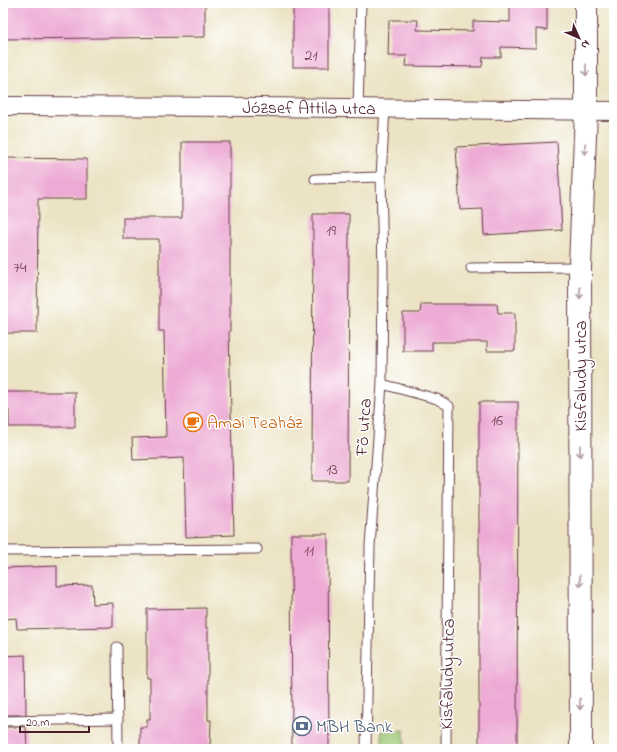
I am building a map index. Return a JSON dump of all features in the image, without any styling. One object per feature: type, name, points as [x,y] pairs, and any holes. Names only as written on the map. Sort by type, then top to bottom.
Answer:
[{"type":"street","name":"Kisfaludy utca","points":[[581,749],[580,267],[586,110],[586,3]]},
{"type":"street","name":"József Attila utca","points":[[3,106],[614,111]]},
{"type":"lane","points":[[358,108],[360,3]]},
{"type":"lane","name":"Fő utca","points":[[366,749],[370,546],[382,384],[383,269],[381,177],[385,108]]},
{"type":"lane","points":[[315,178],[381,177]]},
{"type":"lane","points":[[471,268],[580,267]]},
{"type":"lane","name":"Kisfaludy utca","points":[[382,384],[437,399],[449,406],[446,749]]},
{"type":"lane","points":[[3,551],[257,549]]},
{"type":"lane","points":[[117,647],[118,749]]},
{"type":"lane","points":[[3,721],[118,719]]},
{"type":"green space","points":[[404,730],[405,749],[383,749],[381,731]]},
{"type":"building","points":[[3,3],[205,3],[205,37],[3,39]]},
{"type":"building","points":[[293,3],[329,3],[329,67],[293,67]]},
{"type":"building","points":[[510,3],[547,3],[547,30],[536,29],[536,48],[501,47],[501,57],[483,57],[482,67],[406,66],[407,56],[388,56],[389,20],[418,20],[417,30],[473,31],[473,21],[510,22]]},
{"type":"building","points":[[182,142],[230,142],[229,331],[234,535],[186,537],[184,458],[133,460],[132,438],[166,437],[164,331],[159,331],[159,239],[123,239],[123,218],[182,218]]},
{"type":"building","points":[[557,142],[562,230],[484,235],[483,209],[460,210],[456,147]]},
{"type":"building","points":[[3,158],[87,159],[87,199],[38,199],[37,333],[3,333]]},
{"type":"building","points":[[313,214],[349,214],[348,481],[312,481]]},
{"type":"building","points":[[421,304],[497,304],[498,313],[515,313],[515,351],[487,351],[487,342],[432,342],[432,351],[403,351],[403,313],[420,313]]},
{"type":"building","points":[[3,392],[75,392],[75,427],[9,427],[9,410],[3,410]]},
{"type":"building","points":[[479,402],[518,402],[517,749],[479,749]]},
{"type":"building","points":[[291,534],[328,534],[329,749],[292,749]]},
{"type":"building","points":[[57,566],[57,586],[92,585],[93,604],[113,603],[113,627],[17,629],[16,618],[3,619],[3,568]]},
{"type":"building","points":[[206,608],[206,628],[208,628],[208,720],[211,720],[210,749],[140,749],[140,727],[147,727],[147,719],[150,719],[150,678],[147,678],[147,609]]},
{"type":"building","points":[[25,655],[26,715],[3,715],[3,656]]},
{"type":"building","points":[[3,727],[26,727],[27,749],[3,749]]},
{"type":"place","name":"Amai Teaház","points":[[193,422]]},
{"type":"place","name":"MBH Bank","points":[[302,726]]}]
